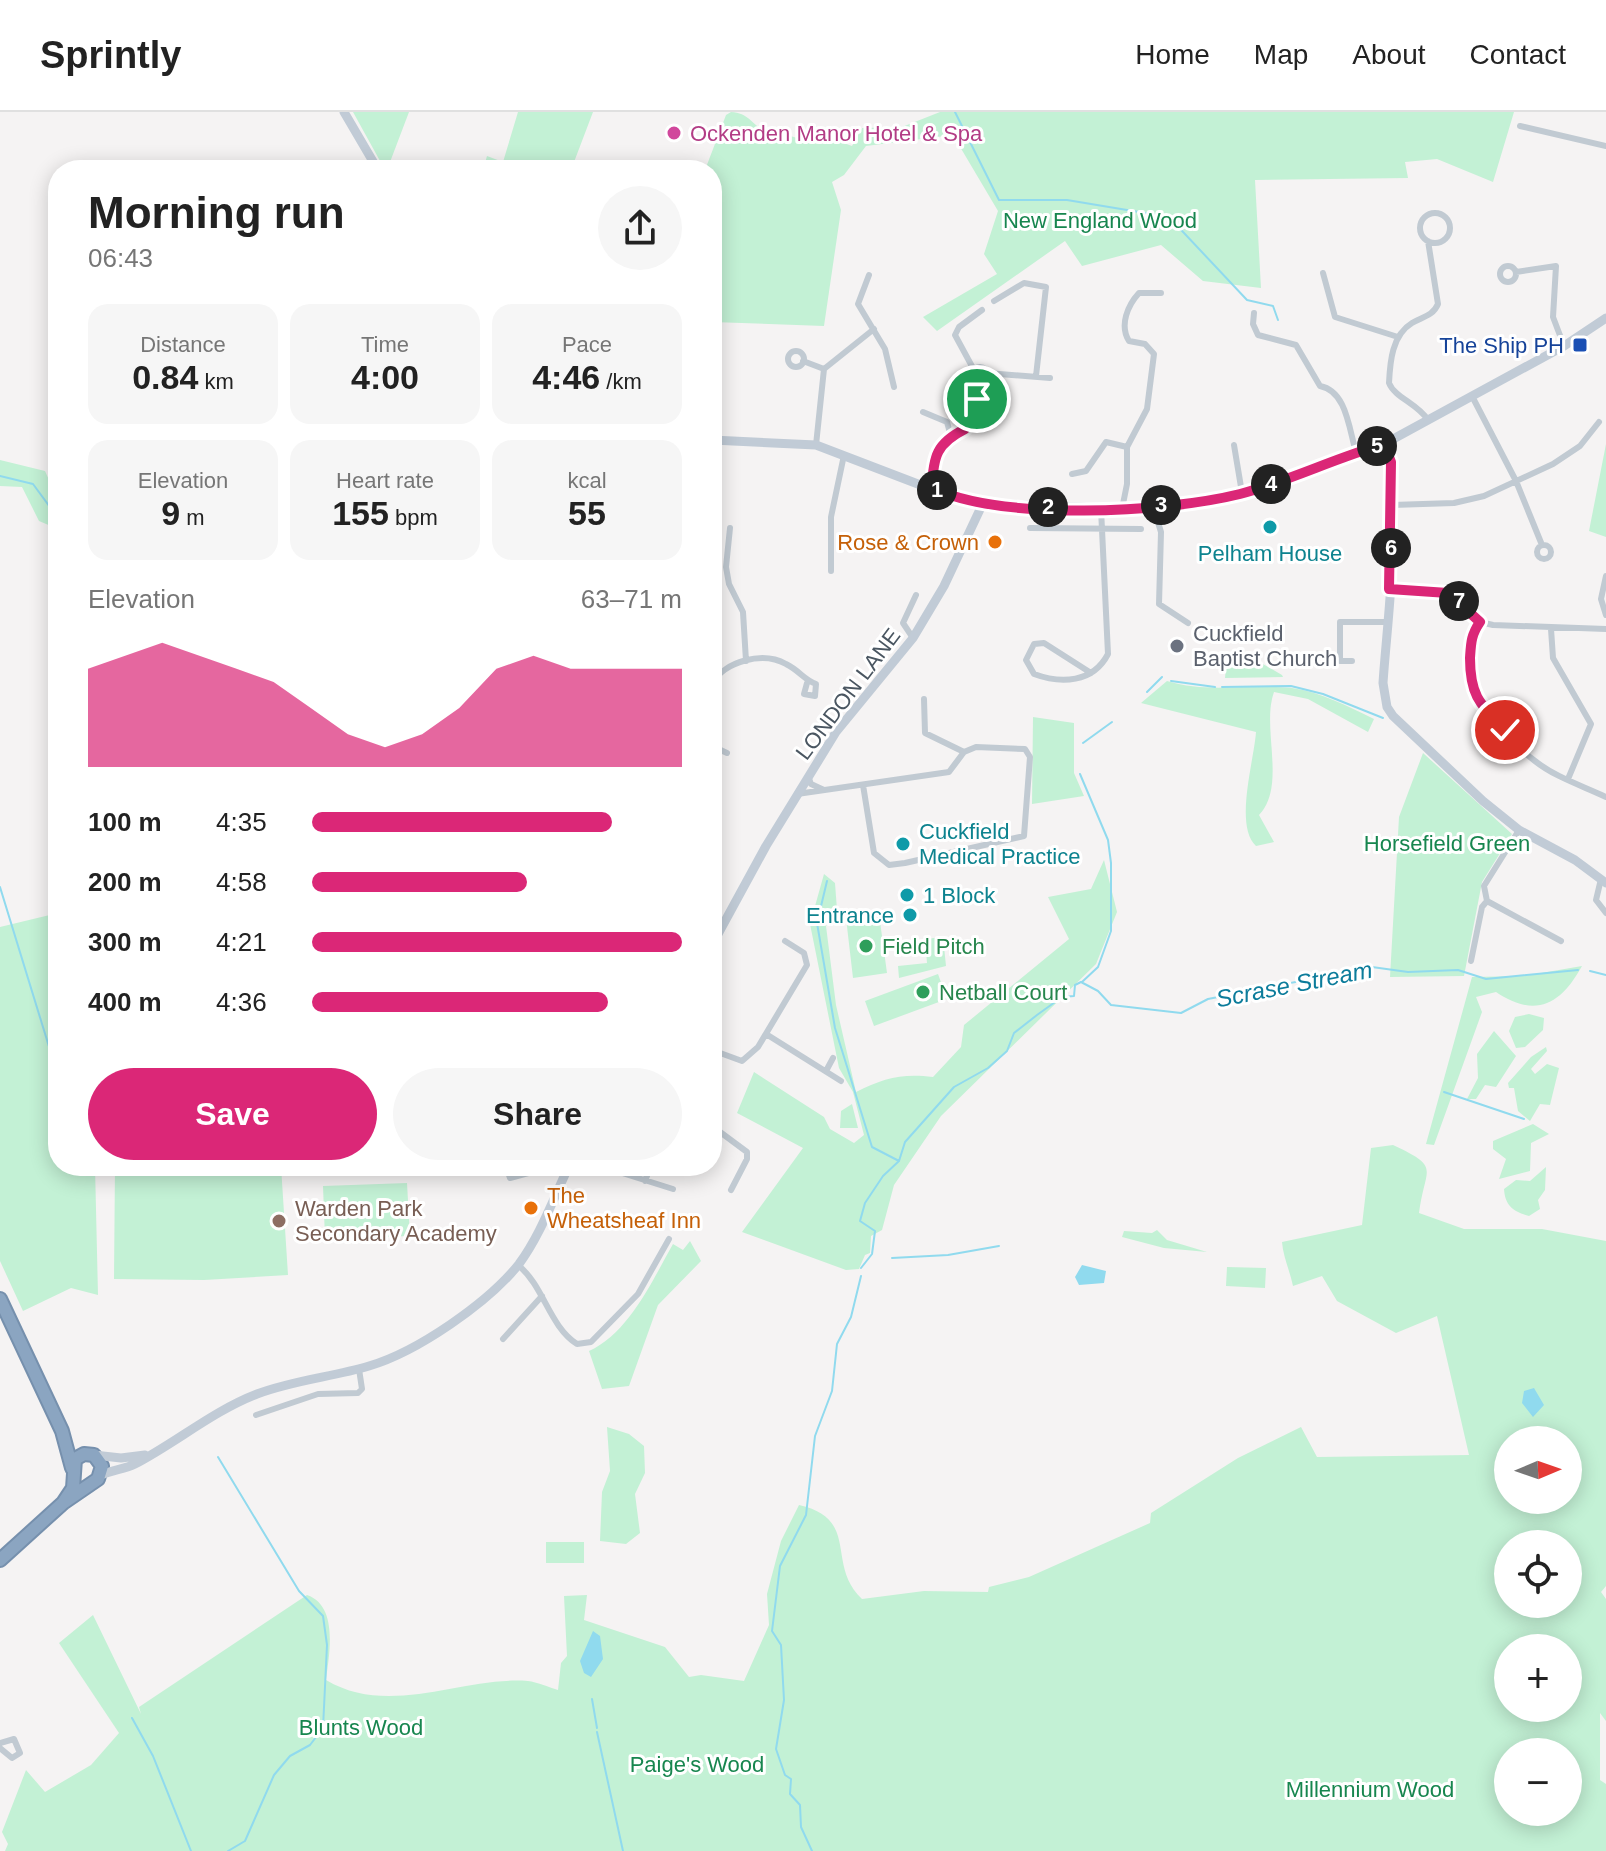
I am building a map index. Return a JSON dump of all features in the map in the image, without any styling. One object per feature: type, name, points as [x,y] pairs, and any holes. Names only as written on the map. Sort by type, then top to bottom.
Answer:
[{"type":"highway","points":[[0,1299],[62,1431],[73,1488],[63,1503]]},
{"type":"highway","points":[[0,1560],[63,1503],[97,1479],[102,1466],[92,1454],[80,1450],[62,1431]]},
{"type":"highway","points":[[92,1454],[75,1459],[72,1471],[79,1481],[97,1479]]},
{"type":"main road","points":[[344,112],[372,160]]},
{"type":"main road","points":[[722,440],[816,445],[932,488],[983,503],[1101,509],[1153,506],[1242,493],[1384,444],[1473,398],[1606,318]]},
{"type":"main road","points":[[1384,444],[1391,462],[1392,505],[1383,683],[1387,707],[1421,744],[1519,830],[1575,860],[1604,881]]},
{"type":"main road","name":"LONDON LANE","points":[[722,927],[808,776],[857,704],[913,638],[944,586],[983,503]]},
{"type":"main road","points":[[97,1479],[135,1464],[197,1426],[268,1390],[372,1366],[403,1353],[451,1322],[518,1265],[536,1236],[559,1176]]},
{"type":"main road","points":[[92,1454],[121,1458],[149,1455]]},
{"type":"street","points":[[1520,126],[1606,146]]},
{"type":"street","points":[[1428,241],[1442,241],[1449,234],[1448,220],[1440,214],[1431,213],[1423,219],[1420,229],[1428,241],[1438,304],[1434,312],[1404,328],[1398,337],[1389,383],[1395,393],[1414,403],[1428,420]]},
{"type":"street","points":[[1516,272],[1568,264]]},
{"type":"street","points":[[1556,266],[1553,317],[1564,346]]},
{"type":"street","points":[[1323,273],[1335,317],[1398,337]]},
{"type":"street","points":[[869,275],[858,304],[885,349],[894,387]]},
{"type":"street","points":[[994,301],[1024,283],[1046,287],[1036,376]]},
{"type":"street","points":[[1122,509],[1127,484],[1127,447],[1147,409],[1154,354],[1145,344],[1129,341],[1126,313],[1139,293],[1161,293]]},
{"type":"street","points":[[978,381],[973,377],[974,370],[955,335],[959,327],[982,310]]},
{"type":"street","points":[[1254,313],[1253,324],[1258,335],[1296,345],[1320,386],[1330,388],[1336,394],[1349,423],[1356,452]]},
{"type":"street","points":[[816,445],[824,369],[874,329]]},
{"type":"street","points":[[803,361],[824,369]]},
{"type":"street","points":[[974,370],[982,367],[987,373],[1050,378]]},
{"type":"street","points":[[978,381],[985,379],[987,373]]},
{"type":"street","points":[[932,488],[938,450],[950,433],[968,424],[978,381]]},
{"type":"street","points":[[1473,398],[1516,481],[1542,545]]},
{"type":"street","points":[[923,412],[947,422],[950,433]]},
{"type":"street","points":[[1392,505],[1454,503],[1484,496],[1553,464],[1580,446],[1599,422]]},
{"type":"street","points":[[1072,474],[1086,471],[1106,442],[1127,447]]},
{"type":"street","points":[[1234,445],[1242,493]]},
{"type":"street","points":[[831,571],[831,517],[844,455]]},
{"type":"street","points":[[1153,506],[1161,532],[1159,604],[1188,623]]},
{"type":"street","points":[[1091,673],[1044,643],[1034,644],[1027,654],[1027,666],[1041,677],[1069,680],[1091,673],[1105,660],[1109,643],[1101,509]]},
{"type":"street","points":[[730,528],[726,567],[729,584],[743,612],[746,661]]},
{"type":"street","points":[[1030,528],[1141,529]]},
{"type":"street","points":[[1606,576],[1601,599],[1606,615]]},
{"type":"street","points":[[1389,589],[1448,593],[1480,622],[1551,629],[1606,629]]},
{"type":"street","points":[[913,638],[903,623],[916,595]]},
{"type":"street","points":[[1352,661],[1340,661],[1340,622],[1387,622]]},
{"type":"street","points":[[1480,622],[1471,638],[1474,694],[1534,761],[1606,797]]},
{"type":"street","points":[[1551,629],[1553,658],[1591,724],[1568,779]]},
{"type":"street","points":[[722,671],[746,661],[781,661],[807,683]]},
{"type":"street","points":[[863,785],[870,846],[878,860],[889,865],[1024,836],[1029,752],[989,746],[964,752],[925,733],[924,699]]},
{"type":"street","points":[[722,751],[727,753]]},
{"type":"street","points":[[797,794],[949,772],[964,752]]},
{"type":"street","points":[[808,776],[811,784],[824,790]]},
{"type":"street","points":[[1487,901],[1484,886],[1519,830]]},
{"type":"street","points":[[1604,881],[1596,900],[1606,913]]},
{"type":"street","points":[[1487,901],[1561,941]]},
{"type":"street","points":[[1471,961],[1482,907],[1487,901]]},
{"type":"street","points":[[722,1054],[742,1061],[753,1055],[807,965],[804,953],[785,941]]},
{"type":"street","points":[[766,1034],[841,1081]]},
{"type":"street","points":[[826,1071],[833,1058]]},
{"type":"street","points":[[722,1133],[747,1152],[747,1159],[731,1190]]},
{"type":"street","points":[[630,1176],[673,1189]]},
{"type":"street","points":[[645,1181],[647,1176]]},
{"type":"street","points":[[518,1265],[542,1296],[564,1334],[577,1344],[591,1342],[601,1336],[638,1294],[669,1239]]},
{"type":"street","points":[[503,1339],[542,1296]]},
{"type":"street","points":[[256,1415],[318,1394],[361,1392],[359,1369]]},
{"type":"green space","points":[[353,112],[409,112],[391,160],[379,160]]},
{"type":"green space","points":[[518,112],[593,112],[575,160],[504,160]]},
{"type":"green space","name":"New England Wood","points":[[731,112],[743,115],[769,133],[821,144],[836,140],[852,146],[862,128],[902,127],[940,112],[1514,112],[1493,182],[1437,159],[1405,162],[1408,178],[1255,180],[1261,288],[1203,281],[1161,245],[1082,266],[1065,241],[937,331],[923,317],[997,274],[984,254],[998,211],[953,135],[866,146],[844,175],[832,182],[841,210],[824,326],[722,322],[722,160],[709,160],[726,115]]},
{"type":"green space","points":[[1606,444],[1606,537],[1589,531]]},
{"type":"green space","points":[[0,460],[45,471],[48,478],[48,525],[39,521],[22,487],[0,486]]},
{"type":"green space","points":[[1237,649],[1283,677],[1225,678],[1226,666]]},
{"type":"green space","points":[[1167,681],[1198,687],[1303,690],[1334,700],[1374,719],[1368,732],[1308,699],[1274,692],[1270,722],[1273,773],[1267,803],[1259,815],[1274,842],[1256,846],[1246,824],[1246,809],[1256,732],[1141,703]]},
{"type":"green space","points":[[1033,717],[1074,723],[1074,773],[1084,796],[1032,804]]},
{"type":"green space","name":"Horsefield Green","points":[[1423,753],[1512,834],[1482,882],[1464,976],[1390,977],[1399,817]]},
{"type":"green space","points":[[1104,860],[1117,912],[1096,964],[941,1116],[894,1185],[882,1230],[871,1236],[870,1253],[865,1255],[859,1269],[846,1270],[742,1232],[803,1148],[737,1113],[754,1072],[824,1117],[830,1129],[854,1143],[864,1135],[853,1092],[839,1068],[810,924],[824,874],[835,883],[837,910],[826,926],[836,1005],[856,1092],[893,1078],[933,1077],[961,1047],[964,1025],[1069,939],[1048,897],[1091,889]]},
{"type":"green space","name":"Field Pitch","points":[[879,914],[887,973],[853,978],[846,918]]},
{"type":"green space","points":[[48,915],[48,1176],[95,1176],[98,1295],[71,1288],[23,1311],[0,1261],[0,927]]},
{"type":"green space","points":[[943,937],[946,966],[899,978],[898,966],[927,963],[925,939]]},
{"type":"green space","points":[[1582,966],[1565,990],[1546,1003],[1523,1005],[1496,992],[1476,997],[1482,1012],[1434,1145],[1426,1144],[1472,977],[1524,976]]},
{"type":"green space","points":[[938,974],[947,999],[874,1026],[865,1001]]},
{"type":"green space","points":[[1529,1014],[1544,1018],[1543,1030],[1525,1047],[1516,1048],[1509,1031],[1515,1017]]},
{"type":"green space","points":[[1494,1031],[1516,1056],[1496,1087],[1485,1085],[1476,1099],[1467,1099],[1478,1078],[1477,1054]]},
{"type":"green space","points":[[1546,1047],[1547,1051],[1531,1069],[1535,1074],[1547,1064],[1559,1068],[1550,1105],[1540,1104],[1530,1121],[1518,1111],[1514,1088],[1509,1088],[1508,1083],[1531,1057]]},
{"type":"green space","points":[[852,1104],[858,1128],[840,1128],[841,1111]]},
{"type":"green space","points":[[1533,1124],[1549,1134],[1531,1143],[1530,1171],[1499,1179],[1506,1159],[1493,1149],[1493,1141]]},
{"type":"green space","points":[[1393,1145],[1419,1159],[1427,1170],[1419,1213],[1464,1229],[1542,1229],[1606,1241],[1606,1586],[1601,1592],[1606,1599],[1606,1721],[1600,1713],[1600,1780],[1606,1784],[1606,1851],[5,1851],[8,1844],[2,1832],[26,1770],[45,1792],[91,1765],[119,1733],[59,1643],[93,1615],[141,1714],[139,1707],[307,1595],[324,1609],[328,1620],[330,1645],[326,1680],[350,1691],[400,1696],[503,1681],[531,1682],[558,1690],[561,1663],[567,1656],[564,1596],[587,1595],[584,1620],[665,1647],[689,1677],[701,1675],[744,1681],[769,1625],[767,1594],[781,1541],[799,1505],[818,1512],[830,1521],[840,1544],[845,1572],[862,1599],[924,1591],[988,1592],[989,1587],[1029,1577],[1150,1523],[1151,1513],[1238,1458],[1301,1427],[1317,1457],[1469,1455],[1437,1316],[1396,1333],[1337,1301],[1322,1276],[1293,1286],[1282,1242],[1362,1225],[1371,1148]]},
{"type":"green space","points":[[1546,1167],[1545,1190],[1538,1200],[1540,1209],[1529,1216],[1508,1204],[1504,1189],[1516,1180],[1530,1181]]},
{"type":"green space","points":[[115,1176],[282,1176],[288,1275],[204,1280],[114,1279]]},
{"type":"green space","points":[[407,1183],[410,1236],[325,1239],[323,1186]]},
{"type":"green space","points":[[1157,1230],[1167,1240],[1207,1252],[1164,1248],[1122,1237],[1124,1231],[1152,1233]]},
{"type":"green space","points":[[690,1241],[701,1261],[658,1305],[629,1386],[602,1389],[589,1351],[603,1343],[628,1319],[673,1244],[683,1250]]},
{"type":"green space","points":[[1227,1267],[1266,1268],[1265,1288],[1226,1286]]},
{"type":"green space","points":[[607,1427],[629,1434],[644,1446],[645,1473],[635,1494],[640,1533],[626,1544],[600,1541],[602,1492],[610,1471]]},
{"type":"green space","points":[[546,1542],[584,1542],[584,1563],[546,1563]]},
{"type":"water","points":[[1082,1265],[1106,1271],[1104,1283],[1079,1285],[1075,1277]]},
{"type":"water","points":[[1534,1388],[1544,1405],[1533,1417],[1522,1403],[1524,1391]]},
{"type":"water","points":[[593,1631],[600,1636],[603,1659],[591,1677],[584,1673],[580,1661]]},
{"type":"waterway","points":[[955,112],[999,200],[1067,200],[1169,217],[1247,300],[1273,306],[1278,320]]},
{"type":"waterway","points":[[0,476],[33,484],[48,504]]},
{"type":"waterway","points":[[1147,692],[1162,677]]},
{"type":"waterway","points":[[1171,681],[1215,687]]},
{"type":"waterway","points":[[1222,687],[1291,686],[1323,694],[1383,718]]},
{"type":"waterway","points":[[1083,743],[1112,722]]},
{"type":"waterway","points":[[1080,774],[1108,840],[1111,863],[1111,931],[1098,967],[1082,982]]},
{"type":"waterway","points":[[827,881],[817,923],[835,1028],[872,1147],[899,1161]]},
{"type":"waterway","points":[[0,887],[48,1043]]},
{"type":"waterway","name":"Scrase Stream","points":[[861,1268],[872,1254],[875,1231],[860,1221],[865,1203],[883,1176],[899,1161],[905,1142],[954,1087],[988,1068],[1007,1051],[1014,1033],[1062,997],[1074,996],[1075,985],[1081,982],[1098,991],[1111,1005],[1181,1013],[1208,999],[1372,967],[1408,972],[1458,970],[1486,979],[1578,970]]},
{"type":"waterway","name":"Scrase Stream","points":[[1590,971],[1606,975]]},
{"type":"waterway","points":[[1444,1092],[1524,1119]]},
{"type":"waterway","points":[[892,1258],[948,1255],[999,1246]]},
{"type":"waterway","name":"Scrase Stream","points":[[812,1851],[801,1827],[800,1805],[790,1794],[791,1779],[785,1775],[776,1749],[784,1700],[781,1645],[772,1631],[780,1566],[806,1515],[815,1436],[832,1391],[837,1344],[851,1317],[861,1276]]},
{"type":"waterway","points":[[218,1457],[299,1591],[323,1616],[327,1645],[323,1728],[310,1745],[290,1756],[274,1775],[245,1841],[228,1851]]},
{"type":"waterway","points":[[592,1699],[597,1728]]},
{"type":"waterway","points":[[132,1718],[153,1756],[191,1851]]},
{"type":"waterway","points":[[597,1732],[623,1851]]},
{"type":"place","name":"Ockenden Manor Hotel & Spa","points":[[674,133]]},
{"type":"place","name":"The Ship PH","points":[[1580,345]]},
{"type":"place","name":"Pelham House","points":[[1270,527]]},
{"type":"place","name":"Rose & Crown","points":[[995,542]]},
{"type":"place","name":"Cuckfield Baptist Church","points":[[1177,646]]},
{"type":"place","name":"Cuckfield Medical Practice","points":[[903,844]]},
{"type":"place","name":"1 Block","points":[[907,895]]},
{"type":"place","name":"Entrance","points":[[910,915]]},
{"type":"place","name":"Field Pitch","points":[[866,946]]},
{"type":"place","name":"Netball Court","points":[[923,992]]},
{"type":"place","name":"The Wheatsheaf Inn","points":[[531,1208]]},
{"type":"place","name":"Warden Park Secondary Academy","points":[[279,1221]]},
{"type":"route","points":[[977,399],[965,429],[950,433],[938,450],[932,472],[932,488],[983,503],[1122,509],[1217,499],[1384,444],[1391,462],[1389,589],[1448,593],[1480,622],[1471,638],[1471,687],[1482,706],[1505,730]]},
{"type":"park label","name":"Blunts Wood","points":[[361,1727]]},
{"type":"park label","name":"Paige's Wood","points":[[697,1764]]},
{"type":"park label","name":"Millennium Wood","points":[[1370,1789]]}]
